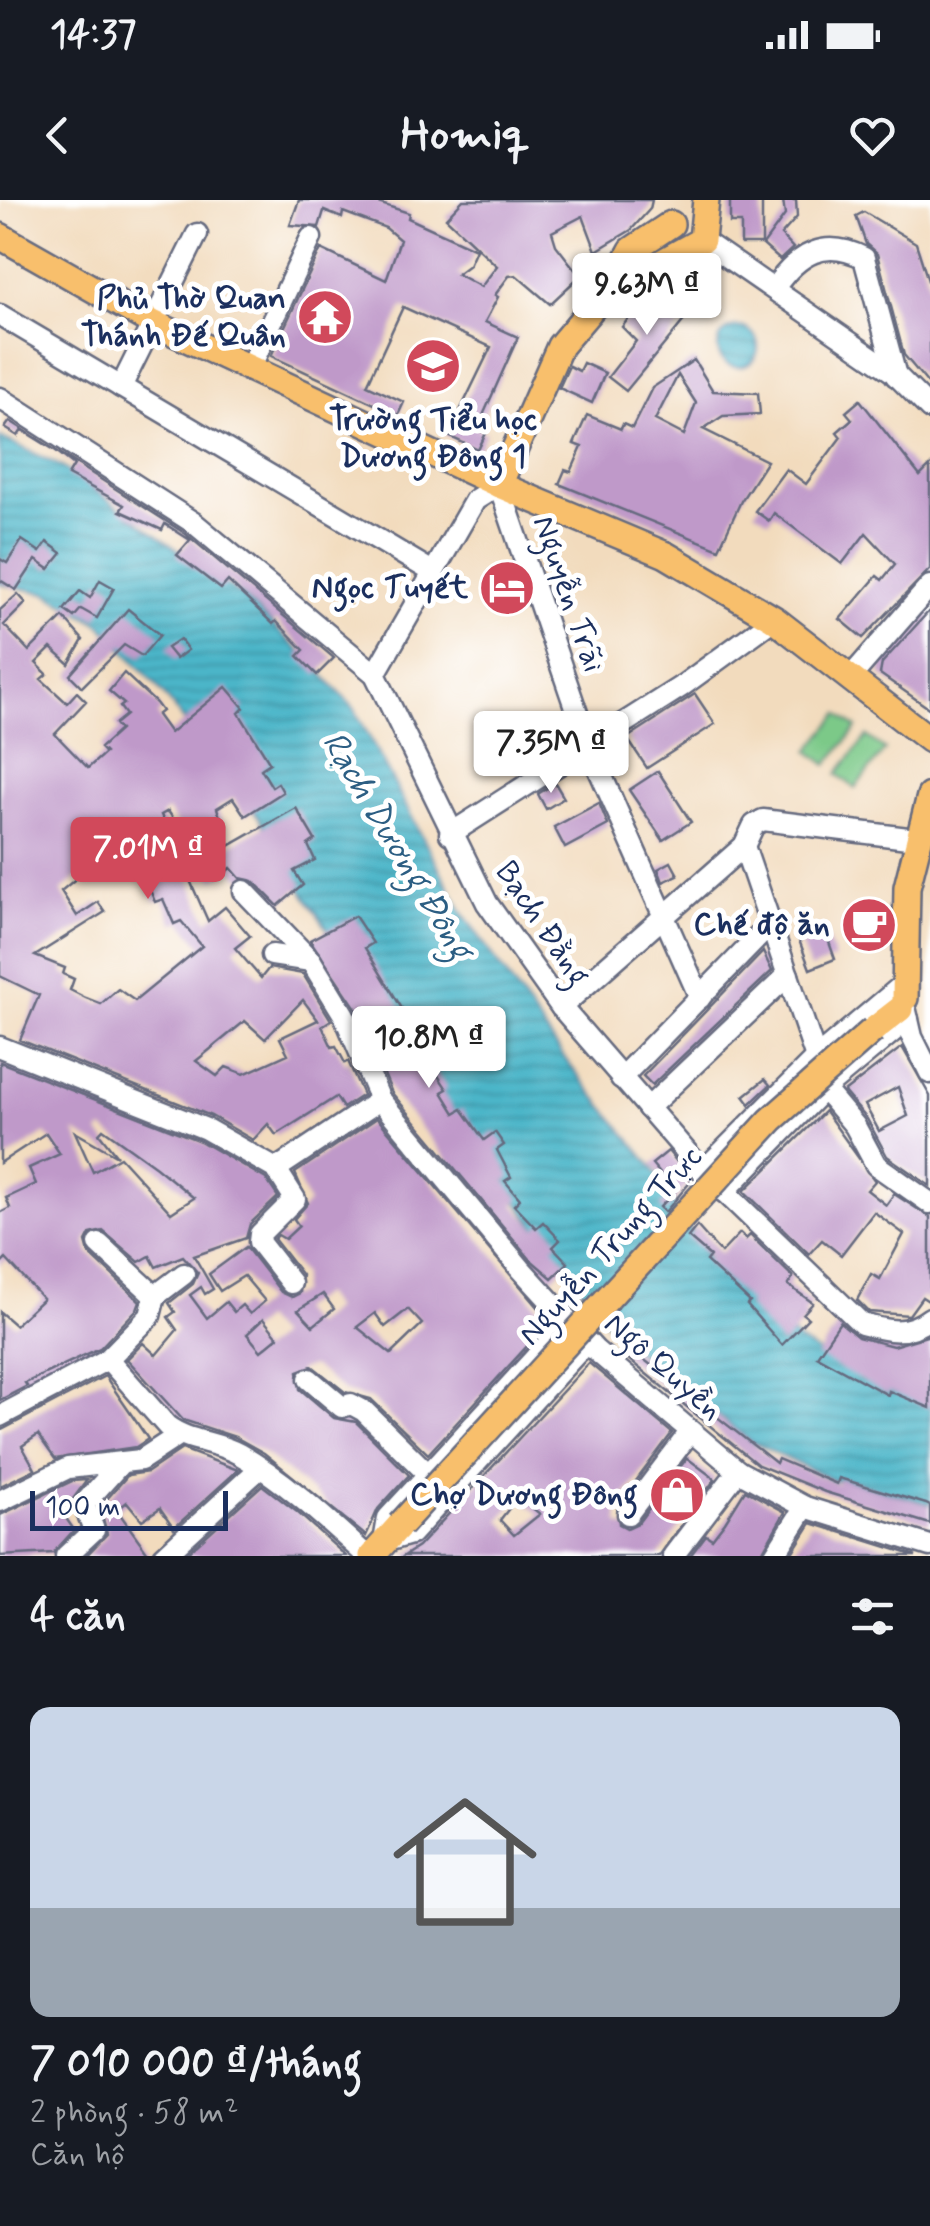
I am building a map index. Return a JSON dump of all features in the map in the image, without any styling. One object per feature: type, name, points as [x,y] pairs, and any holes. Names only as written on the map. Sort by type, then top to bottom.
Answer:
[{"type":"main road","points":[[498,486],[560,346],[616,280],[632,250],[673,214],[688,210],[700,226],[646,270],[616,280]]},
{"type":"main road","points":[[0,236],[153,323],[498,486],[666,555],[774,619],[930,740]]},
{"type":"main road","points":[[905,1004],[907,888],[916,838],[930,796]]},
{"type":"main road","name":"Nguyễn Trung Trực","points":[[381,1545],[770,1120],[905,1004]]},
{"type":"street","points":[[700,226],[896,376],[930,410]]},
{"type":"street","points":[[121,387],[197,234]]},
{"type":"street","points":[[250,368],[311,238]]},
{"type":"street","points":[[775,286],[791,264],[821,247],[843,247],[864,258],[896,376]]},
{"type":"street","points":[[0,315],[431,571]]},
{"type":"street","name":"Bạch Đằng","points":[[0,398],[194,524],[375,674],[486,903],[560,1007],[620,1078],[703,1171],[862,1324],[895,1332],[918,1328],[930,1318]]},
{"type":"street","points":[[375,674],[475,500],[498,486]]},
{"type":"street","name":"Nguyễn Trãi","points":[[498,486],[588,745],[700,998]]},
{"type":"street","points":[[850,678],[930,586]]},
{"type":"street","points":[[450,834],[682,686],[774,619]]},
{"type":"street","points":[[560,1007],[580,994],[744,846],[754,825],[775,819],[916,838]]},
{"type":"street","points":[[744,846],[816,1058]]},
{"type":"street","name":"Ngô Quyền","points":[[244,890],[310,961],[344,1015],[380,1100],[587,1342],[738,1471],[806,1507],[900,1547],[930,1546]]},
{"type":"street","points":[[620,1078],[770,924]]},
{"type":"street","points":[[272,955],[310,961]]},
{"type":"street","points":[[648,1108],[788,976]]},
{"type":"street","points":[[724,1192],[905,1004],[930,1073]]},
{"type":"street","name":"Nguyễn Trung Trực","points":[[703,1171],[816,1058],[905,1004]]},
{"type":"street","points":[[0,1048],[206,1129],[270,1165],[295,1199],[260,1234],[259,1242],[290,1283]]},
{"type":"street","points":[[824,1090],[855,1126],[876,1165],[930,1203]]},
{"type":"street","points":[[270,1165],[380,1100]]},
{"type":"street","points":[[98,1244],[156,1296]]},
{"type":"street","points":[[0,1416],[108,1359],[150,1316],[156,1296],[184,1274]]},
{"type":"street","name":"Nguyễn Trung Trực","points":[[381,1545],[388,1518],[568,1322]]},
{"type":"street","name":"Nguyễn Trung Trực","points":[[381,1545],[411,1534],[587,1342]]},
{"type":"street","points":[[108,1359],[160,1420],[179,1435],[225,1448],[381,1545]]},
{"type":"street","points":[[308,1379],[342,1408],[350,1404],[364,1411],[428,1474]]},
{"type":"street","points":[[628,1514],[690,1432]]},
{"type":"street","points":[[0,1500],[68,1468],[141,1460],[179,1435]]},
{"type":"street","points":[[66,1556],[94,1530],[84,1504],[120,1464]]},
{"type":"street","points":[[164,1556],[260,1468]]},
{"type":"street","points":[[673,1556],[738,1471]]},
{"type":"street","points":[[774,1556],[806,1507]]},
{"type":"path","points":[[654,1180],[668,1186]]},
{"type":"green space","points":[[839,714],[857,728],[827,765],[809,751]]},
{"type":"green space","points":[[867,736],[885,750],[855,788],[837,774]]},
{"type":"water","points":[[738,327],[752,333],[758,347],[752,361],[738,367],[724,361],[718,347],[724,333]]},
{"type":"water","name":"Rạch Dương Đông","points":[[0,437],[61,466],[243,597],[354,708],[464,915],[566,1060],[651,1165],[712,1265],[801,1342],[851,1373],[930,1396],[930,1504],[840,1478],[835,1481],[751,1442],[613,1332],[433,1087],[288,870],[258,816],[157,686],[100,624],[46,593],[0,584]]},
{"type":"building","points":[[299,200],[383,200],[381,204],[409,213],[408,218],[476,249],[469,265],[457,274],[481,287],[497,266],[446,218],[463,200],[652,200],[650,209],[631,230],[596,251],[583,216],[552,232],[556,245],[580,276],[550,304],[516,275],[509,276],[495,295],[498,297],[485,322],[518,337],[477,429],[486,433],[478,450],[444,434],[452,417],[456,419],[491,347],[403,307],[367,385],[404,402],[398,415],[271,356],[321,249],[386,280],[400,240],[386,228],[343,212],[342,218],[324,211],[319,227],[290,225]]},
{"type":"building","points":[[730,200],[762,200],[762,244],[741,244],[741,223],[730,223]]},
{"type":"building","points":[[783,200],[796,200],[797,217],[781,235],[793,248],[780,260],[763,245],[785,215]]},
{"type":"building","points":[[864,212],[916,243],[930,287],[930,386],[904,355],[877,254],[866,244],[856,216]]},
{"type":"building","points":[[664,296],[690,313],[626,391],[608,377],[636,341],[622,327],[641,302],[653,311]]},
{"type":"building","points":[[694,360],[713,391],[758,393],[760,414],[723,416],[703,429],[767,461],[741,501],[719,549],[559,484],[565,470],[571,472],[582,447],[574,444],[587,415],[621,429],[623,424],[632,428],[652,388]],"holes":[[[678,375],[696,403],[684,435],[655,420]]]},
{"type":"building","points":[[583,363],[605,373],[592,403],[559,388],[569,366],[579,371]]},
{"type":"building","points":[[860,400],[920,476],[930,466],[930,569],[863,638],[840,619],[877,576],[882,580],[895,564],[866,533],[842,564],[774,513],[769,521],[755,511],[786,469],[806,484],[841,437],[837,432],[852,419],[846,412]]},
{"type":"building","points":[[10,421],[186,534],[334,658],[317,675],[298,656],[304,650],[276,621],[273,624],[228,581],[221,589],[177,555],[190,540],[165,524],[162,530],[120,511],[124,505],[68,475],[74,465],[56,451],[22,430],[18,436],[5,428]]},
{"type":"building","points":[[22,540],[40,552],[47,542],[62,553],[49,569],[36,560],[16,590],[0,580],[0,559],[7,563]]},
{"type":"building","points":[[100,580],[114,588],[97,618],[81,609],[74,617],[64,610],[80,591],[90,598]]},
{"type":"building","points":[[18,594],[26,603],[4,625],[29,651],[63,617],[83,640],[69,664],[51,648],[36,663],[47,674],[41,679],[67,703],[77,692],[86,701],[55,734],[88,768],[105,753],[100,748],[120,730],[115,724],[126,715],[120,707],[124,704],[109,691],[124,673],[156,703],[162,711],[157,715],[170,733],[226,687],[244,708],[239,713],[270,763],[261,769],[272,787],[278,783],[283,792],[245,816],[233,798],[217,808],[223,826],[186,838],[168,811],[161,815],[177,850],[145,860],[136,842],[131,845],[126,838],[103,856],[95,846],[78,861],[84,872],[61,891],[77,916],[98,902],[105,912],[35,956],[65,968],[63,974],[74,979],[70,990],[86,998],[101,1004],[118,989],[135,1001],[202,946],[181,921],[174,924],[163,899],[155,902],[147,883],[184,867],[208,921],[225,907],[250,936],[235,948],[261,978],[269,968],[303,974],[331,1020],[322,1026],[332,1047],[336,1046],[345,1063],[348,1061],[363,1095],[343,1108],[336,1097],[276,1135],[268,1124],[253,1140],[211,1116],[20,1040],[39,995],[0,976],[0,610]],"holes":[[[303,1000],[318,1020],[280,1038],[288,1054],[244,1074],[226,1067],[217,1076],[196,1061],[245,1021],[265,1039]]]},
{"type":"building","points":[[128,609],[160,635],[142,656],[124,645],[82,687],[70,675]]},
{"type":"building","points":[[930,610],[930,709],[880,674],[882,663]]},
{"type":"building","points":[[180,639],[188,650],[176,659],[167,648]]},
{"type":"building","points":[[695,694],[715,724],[647,768],[627,738]]},
{"type":"building","points":[[658,771],[691,822],[663,840],[629,790]]},
{"type":"building","points":[[555,783],[564,798],[546,809],[538,794]]},
{"type":"building","points":[[599,803],[608,825],[565,848],[554,827]]},
{"type":"building","points":[[296,808],[315,840],[308,845],[315,860],[294,871],[303,885],[278,906],[253,881],[240,878],[231,868],[214,880],[201,862]]},
{"type":"building","points":[[671,862],[678,875],[663,882],[658,869]]},
{"type":"building","points":[[355,916],[373,943],[365,948],[406,1015],[402,1017],[411,1035],[447,1089],[442,1092],[455,1113],[462,1109],[484,1140],[495,1132],[504,1145],[497,1150],[511,1177],[505,1181],[520,1199],[514,1205],[536,1228],[543,1222],[560,1240],[553,1247],[568,1263],[552,1278],[531,1260],[392,1093],[356,1008],[310,940]]},
{"type":"building","points":[[825,931],[835,959],[810,969],[799,940]]},
{"type":"building","points":[[763,952],[772,971],[652,1085],[643,1076]]},
{"type":"building","points":[[902,1047],[930,1096],[930,1186],[887,1156],[867,1119],[844,1092]],"holes":[[[898,1087],[908,1116],[879,1131],[865,1105]]]},
{"type":"building","points":[[0,1062],[200,1141],[266,1179],[278,1197],[250,1224],[246,1238],[194,1256],[213,1289],[205,1294],[201,1287],[190,1295],[207,1318],[226,1302],[234,1312],[242,1305],[250,1314],[265,1301],[244,1276],[220,1291],[209,1274],[246,1247],[281,1292],[292,1297],[300,1293],[302,1275],[274,1239],[278,1235],[285,1239],[299,1226],[294,1219],[308,1203],[295,1173],[377,1118],[550,1321],[428,1454],[371,1399],[345,1392],[312,1366],[298,1371],[300,1389],[334,1418],[356,1422],[409,1475],[378,1509],[366,1536],[264,1453],[235,1437],[183,1420],[127,1359],[143,1343],[156,1355],[177,1330],[168,1317],[175,1312],[169,1303],[193,1284],[198,1273],[183,1256],[156,1267],[150,1256],[139,1262],[103,1231],[90,1234],[86,1242],[89,1253],[140,1301],[137,1309],[100,1348],[25,1383],[27,1386],[0,1400],[0,1312],[15,1325],[43,1299],[6,1259],[0,1265],[0,1213],[10,1208],[6,1198],[36,1184],[29,1168],[60,1154],[46,1133],[0,1163]],"holes":[[[103,1129],[194,1198],[171,1213],[120,1157],[93,1172],[75,1132],[117,1156],[99,1133]],[[323,1294],[334,1309],[313,1326],[298,1310]],[[408,1309],[422,1324],[391,1354],[357,1327],[375,1313],[385,1327]],[[263,1319],[278,1337],[261,1351],[247,1334]]]},
{"type":"building","points":[[765,1079],[770,1085],[750,1104],[744,1096]]},
{"type":"building","points":[[825,1111],[875,1181],[867,1190],[886,1205],[894,1194],[930,1217],[930,1302],[922,1297],[909,1315],[869,1312],[857,1300],[871,1274],[880,1279],[904,1234],[874,1212],[841,1255],[822,1240],[809,1254],[744,1191]]},
{"type":"building","points":[[668,1151],[692,1180],[665,1212],[660,1207],[675,1191],[652,1164]]},
{"type":"building","points":[[697,1226],[721,1253],[740,1233],[746,1239],[750,1235],[793,1277],[788,1285],[813,1303],[803,1314],[808,1318],[782,1345],[747,1305],[750,1302],[706,1261],[710,1256],[688,1237]]},
{"type":"building","points":[[840,1322],[858,1337],[893,1346],[930,1335],[930,1408],[889,1391],[888,1395],[817,1356]]},
{"type":"building","points":[[628,1347],[776,1463],[778,1459],[837,1484],[839,1478],[926,1504],[930,1506],[930,1524],[825,1492],[758,1465],[622,1354]]},
{"type":"building","points":[[589,1363],[672,1433],[617,1506],[619,1524],[627,1528],[638,1523],[687,1458],[715,1479],[659,1556],[404,1556],[418,1547]],"holes":[[[518,1497],[540,1514],[514,1535],[500,1520]]]},
{"type":"building","points":[[105,1376],[148,1439],[136,1447],[55,1459],[38,1435],[22,1446],[35,1469],[0,1486],[0,1431]]},
{"type":"building","points":[[182,1449],[238,1470],[174,1528],[160,1508],[142,1520],[127,1502],[117,1510],[150,1556],[86,1556],[107,1534],[100,1507],[128,1475],[148,1472]]},
{"type":"building","points":[[87,1480],[70,1503],[59,1508],[74,1530],[53,1553],[0,1556],[0,1515],[72,1481]]},
{"type":"building","points":[[262,1485],[297,1512],[346,1556],[184,1556]]},
{"type":"building","points":[[745,1490],[785,1512],[760,1556],[690,1556],[706,1535],[712,1539]]},
{"type":"building","points":[[811,1523],[916,1556],[790,1556]]},
{"type":"place","name":"Phủ Thờ Quan Thánh Đế Quân","points":[[325,317]]},
{"type":"place","name":"Trường Tiểu học Dương Đông 1","points":[[433,366]]},
{"type":"place","name":"Ngọc Tuyết","points":[[507,588]]},
{"type":"place","name":"Chế độ ăn","points":[[869,925]]},
{"type":"place","name":"Chợ Dương Đông","points":[[677,1495]]}]
